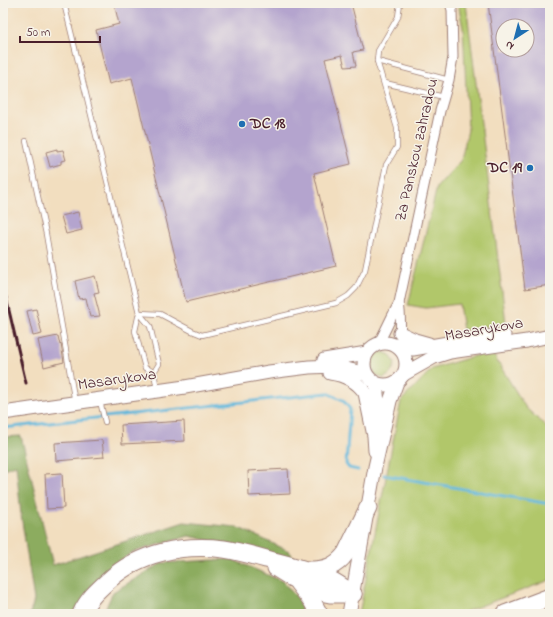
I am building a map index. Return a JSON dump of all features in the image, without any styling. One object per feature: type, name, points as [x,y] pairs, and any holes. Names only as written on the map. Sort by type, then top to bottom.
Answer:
[{"type":"highway","points":[[299,574],[327,569],[343,558],[368,508]]},
{"type":"highway","points":[[82,614],[90,598],[114,575],[132,563],[153,554],[190,548],[212,548],[237,551],[299,574],[324,593],[353,594]]},
{"type":"highway","points":[[299,574],[306,592],[319,614]]},
{"type":"highway","points":[[90,614],[104,585]]},
{"type":"highway","points":[[505,614],[550,597]]},
{"type":"main road","points":[[400,333],[414,340],[432,345]]},
{"type":"main road","name":"Masarykova","points":[[402,349],[477,338],[529,333],[550,334]]},
{"type":"main road","name":"Masarykova","points":[[401,378],[434,357],[450,352],[527,341],[550,334]]},
{"type":"main road","points":[[349,614],[375,467],[390,401],[401,378],[406,367],[406,361],[402,349],[389,344],[378,344],[367,353],[364,363],[366,374],[376,384],[385,386],[401,378]]},
{"type":"main road","name":"Masarykova","points":[[235,378],[277,364],[339,358],[367,353]]},
{"type":"main road","name":"Masarykova","points":[[3,413],[75,403],[101,405],[158,391],[269,372],[328,366],[343,367],[366,374]]},
{"type":"main road","points":[[235,378],[278,377],[324,372],[343,376],[356,383],[365,393],[374,436]]},
{"type":"main road","points":[[375,467],[374,436],[377,411],[376,384]]},
{"type":"street","name":"Za Panskou zahradou","points":[[378,344],[399,303],[453,57],[452,10],[450,3]]},
{"type":"street","name":"Za Panskou zahradou","points":[[399,303],[401,310],[400,333],[402,349]]},
{"type":"lane","points":[[64,3],[139,313],[135,331],[144,368],[154,372]]},
{"type":"lane","points":[[139,313],[160,314],[202,335],[336,303],[348,296],[356,288],[365,270],[386,165],[397,147],[397,128],[385,82],[377,61],[378,51],[398,17],[400,3]]},
{"type":"lane","points":[[377,61],[448,80]]},
{"type":"lane","points":[[385,82],[444,96]]},
{"type":"lane","points":[[26,141],[46,234],[75,403]]},
{"type":"lane","points":[[139,313],[150,326],[159,364],[154,372],[158,391]]},
{"type":"lane","points":[[101,405],[105,420]]},
{"type":"green space","points":[[458,3],[466,3],[506,323],[463,330],[459,304],[426,308],[408,305],[437,187],[461,160],[468,130],[463,28]]},
{"type":"green space","points":[[491,351],[526,408],[550,430],[550,580],[459,614],[359,614],[401,401],[432,369]]},
{"type":"green space","points":[[383,352],[390,355],[395,363],[394,368],[388,376],[383,378],[375,375],[371,364],[372,359],[378,353]]},
{"type":"green space","points":[[21,436],[53,565],[184,522],[237,527],[289,551],[295,559],[189,536],[133,552],[109,568],[91,587],[76,614],[30,614],[34,600],[21,515],[16,465],[3,469],[3,437]]},
{"type":"green space","points":[[231,559],[282,581],[312,614],[103,614],[113,592],[162,563]]},
{"type":"building","name":"DC 18","points":[[114,3],[351,3],[363,50],[353,52],[356,66],[345,67],[342,55],[325,59],[351,164],[314,173],[336,266],[186,302],[132,78],[109,84],[96,30],[119,24]]},
{"type":"building","name":"DC 19","points":[[488,3],[550,3],[550,285],[525,289],[495,58],[535,58],[535,18],[495,18],[495,57]]},
{"type":"building","points":[[57,149],[57,151],[63,150],[66,160],[61,161],[61,164],[50,167],[46,152]]},
{"type":"building","points":[[78,212],[82,230],[66,234],[61,216]]},
{"type":"building","points":[[95,276],[99,292],[94,293],[100,316],[90,317],[86,298],[79,299],[75,281]]},
{"type":"building","points":[[36,309],[42,334],[33,336],[27,311]]},
{"type":"building","points":[[58,336],[64,362],[44,367],[38,340]]},
{"type":"building","points":[[184,421],[185,441],[122,444],[121,425]]},
{"type":"building","points":[[102,440],[104,457],[56,461],[55,443]]},
{"type":"building","points":[[288,469],[290,494],[249,496],[248,471]]},
{"type":"building","points":[[62,473],[64,508],[47,509],[45,474]]},
{"type":"waterway","points":[[3,428],[327,393],[343,400],[350,409],[346,464],[349,468],[358,470]]},
{"type":"waterway","points":[[384,475],[550,504]]},
{"type":"railway","points":[[3,285],[26,383]]},
{"type":"place","name":"DC 18","points":[[242,124]]},
{"type":"place","name":"DC 19","points":[[530,168]]}]
